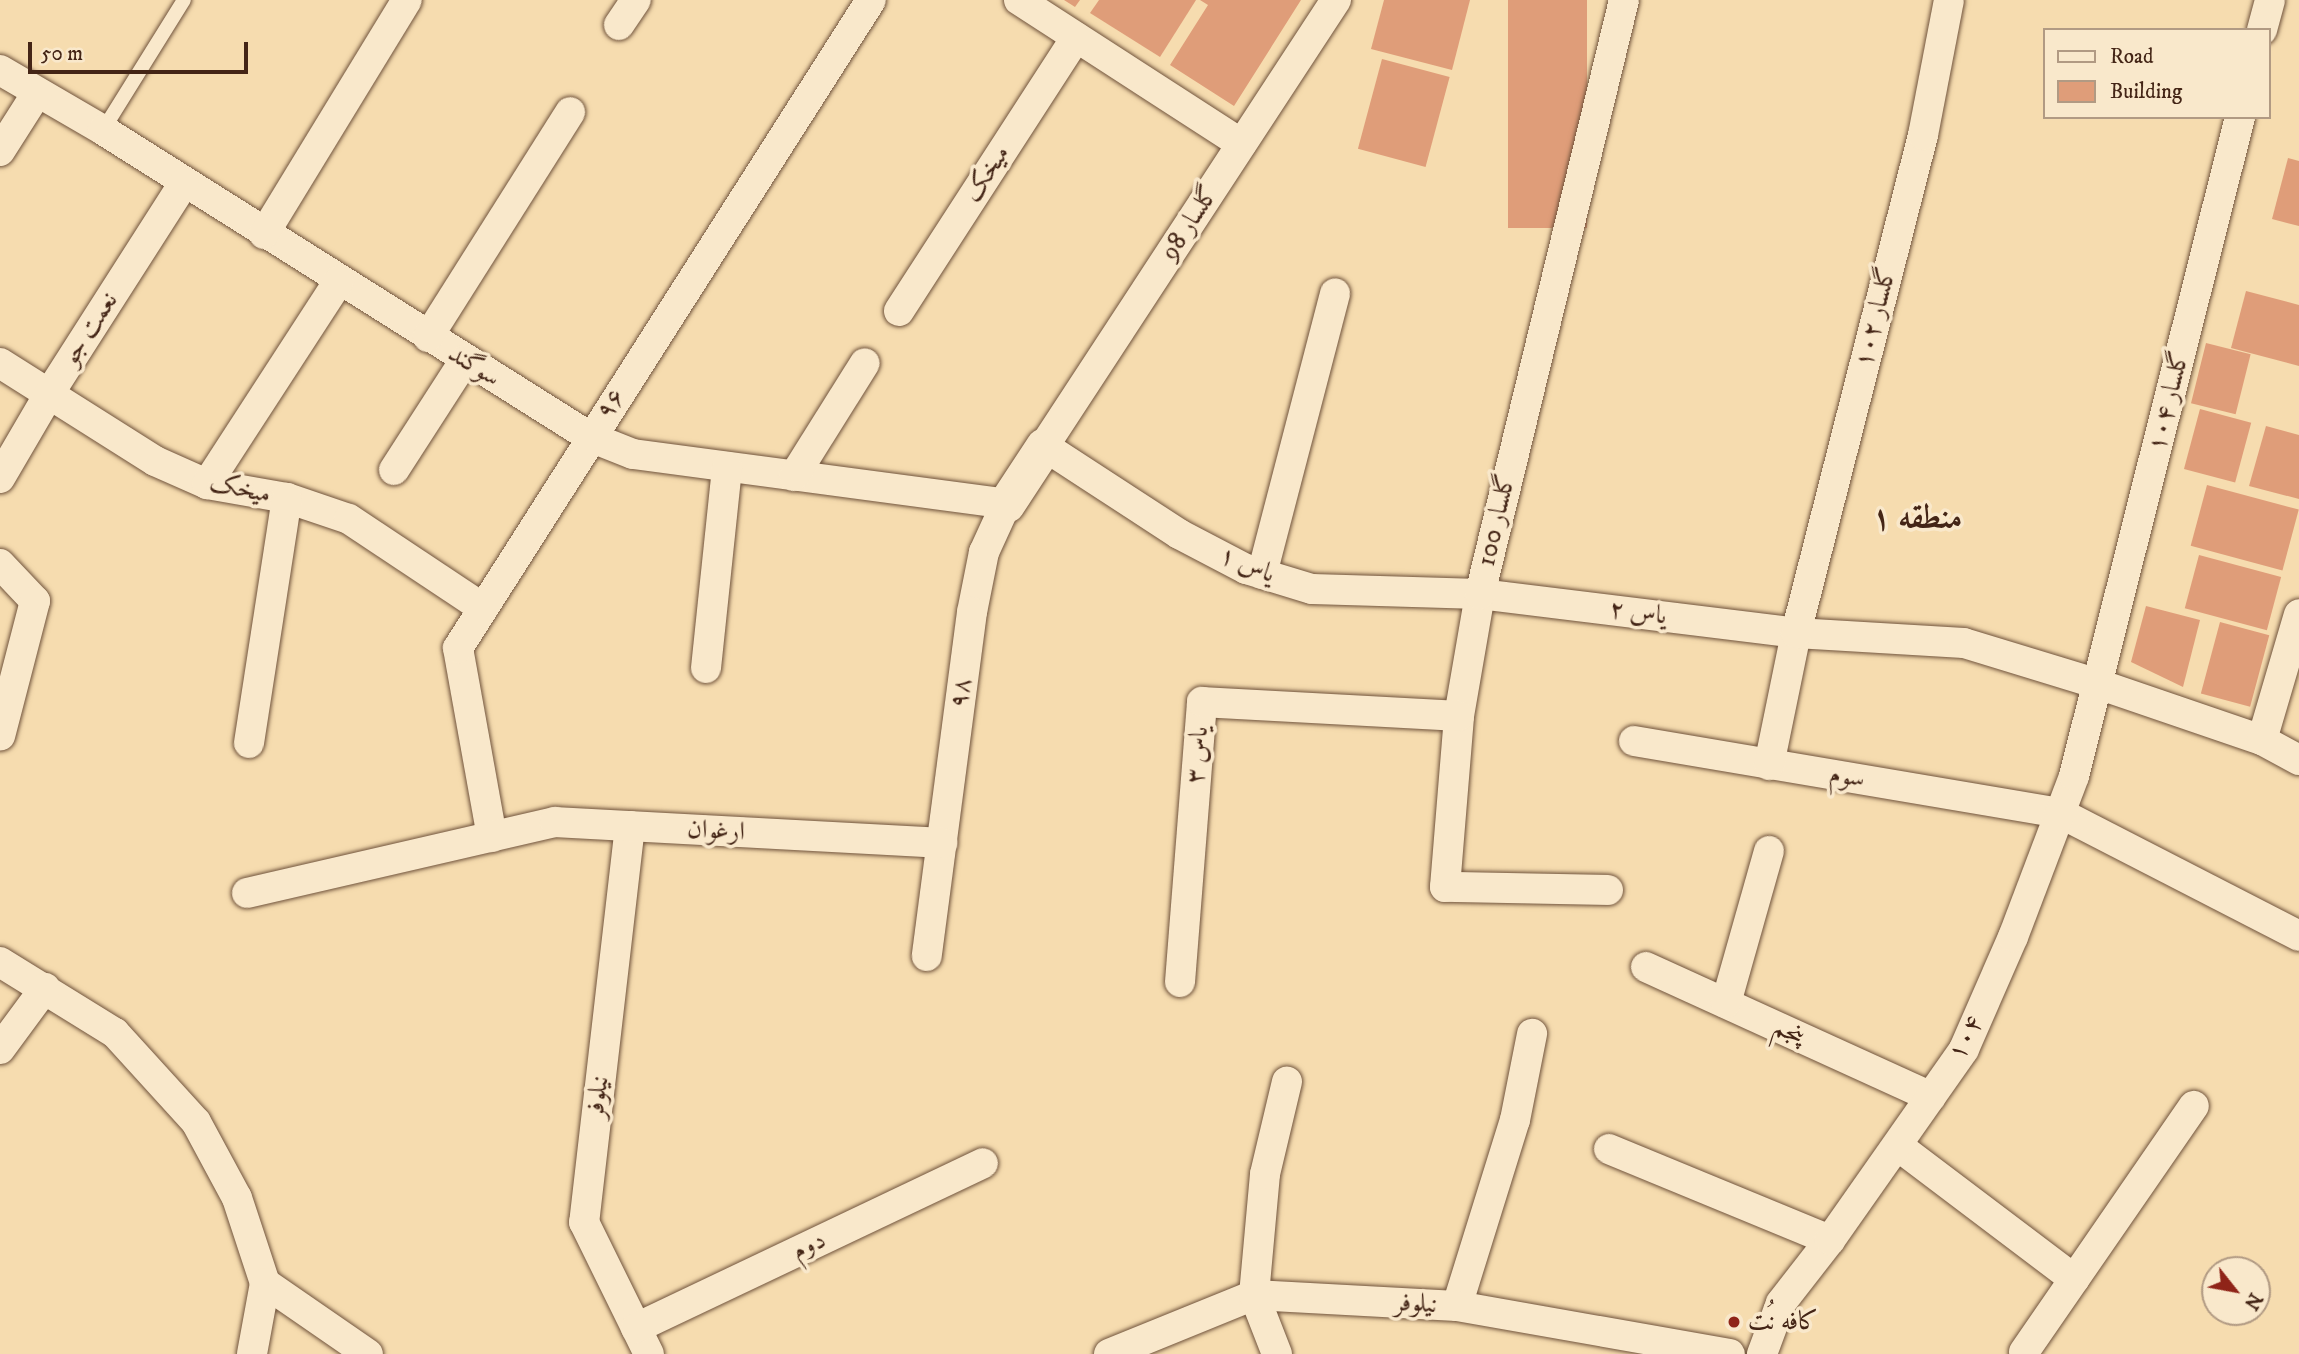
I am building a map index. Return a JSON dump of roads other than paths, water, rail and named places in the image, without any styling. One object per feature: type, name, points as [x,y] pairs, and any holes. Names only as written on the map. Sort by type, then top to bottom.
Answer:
[{"type":"street","points":[[264,234],[407,0]]},
{"type":"street","points":[[620,25],[636,0]]},
{"type":"street","name":"۹۶","points":[[492,837],[458,648],[871,0]]},
{"type":"street","points":[[1018,0],[1242,144]]},
{"type":"street","name":"گلسار 98","points":[[1044,446],[1336,0]]},
{"type":"street","name":"گلسار 100","points":[[1608,890],[1445,887],[1459,716],[1480,594],[1624,0]]},
{"type":"street","name":"گلسار ۱۰۲","points":[[1769,765],[1796,633],[1923,135],[1949,0]]},
{"type":"street","points":[[2263,28],[2270,0]]},
{"type":"street","name":"میخک","points":[[899,311],[1076,37]]},
{"type":"street","name":"سوگند","points":[[0,70],[103,131],[590,437],[633,454],[1006,504]]},
{"type":"street","points":[[0,151],[37,93]]},
{"type":"street","points":[[428,337],[570,112]]},
{"type":"street","name":"گلسار ۱۰۴","points":[[2098,684],[2240,119]]},
{"type":"street","name":"نعمت جو","points":[[0,478],[49,394],[184,183]]},
{"type":"street","points":[[207,484],[339,281]]},
{"type":"street","points":[[1262,574],[1335,293]]},
{"type":"street","points":[[394,470],[465,360]]},
{"type":"street","name":"میخک","points":[[0,363],[155,461],[207,484],[287,498],[349,519],[483,608]]},
{"type":"street","points":[[794,475],[865,363]]},
{"type":"street","name":"یاس ۱","points":[[1044,446],[1179,534],[1262,574],[1312,589],[1480,594]]},
{"type":"street","name":"۹۸","points":[[927,956],[972,612],[984,552],[1006,504],[1044,446]]},
{"type":"street","points":[[706,668],[727,467]]},
{"type":"street","points":[[249,743],[287,498]]},
{"type":"street","points":[[0,564],[35,601],[0,736]]},
{"type":"street","name":"یاس ۲","points":[[1480,594],[1796,633],[1964,643],[2098,684]]},
{"type":"street","points":[[2262,740],[2299,614]]},
{"type":"street","points":[[2098,684],[2262,740],[2299,761]]},
{"type":"street","name":"۱۰۴","points":[[1762,1354],[1781,1303],[1898,1146],[1964,1049],[2013,937],[2074,776],[2098,684]]},
{"type":"street","name":"یاس ۳","points":[[1180,982],[1202,702],[1459,716]]},
{"type":"street","name":"سوم","points":[[1634,741],[2060,813],[2299,936]]},
{"type":"street","name":"ارغوان","points":[[247,892],[555,822],[942,843]]},
{"type":"street","name":"نیلوفر","points":[[630,826],[584,1223],[642,1341]]},
{"type":"street","points":[[1726,1003],[1769,851]]},
{"type":"street","points":[[0,962],[115,1033],[197,1122],[237,1198],[265,1283],[252,1354]]},
{"type":"street","name":"پنجم","points":[[1646,967],[1931,1097]]},
{"type":"street","points":[[0,1049],[45,988]]},
{"type":"street","points":[[1457,1306],[1516,1120],[1532,1034]]},
{"type":"street","points":[[1277,1354],[1254,1295],[1265,1174],[1287,1082]]},
{"type":"street","points":[[2024,1352],[2194,1106]]},
{"type":"street","points":[[1898,1146],[2074,1279]]},
{"type":"street","points":[[1609,1149],[1830,1240]]},
{"type":"street","name":"دوم","points":[[642,1341],[983,1163]]},
{"type":"street","points":[[265,1283],[369,1354]]},
{"type":"street","name":"نیلوفر","points":[[1109,1354],[1254,1295],[1457,1306],[1730,1354]]},
{"type":"lane","points":[[103,131],[184,0]]},
{"type":"place","name":"کافه نُت","points":[[1734,1322]]},
{"type":"district","name":"منطقه ۱","points":[[1917,519]]}]
